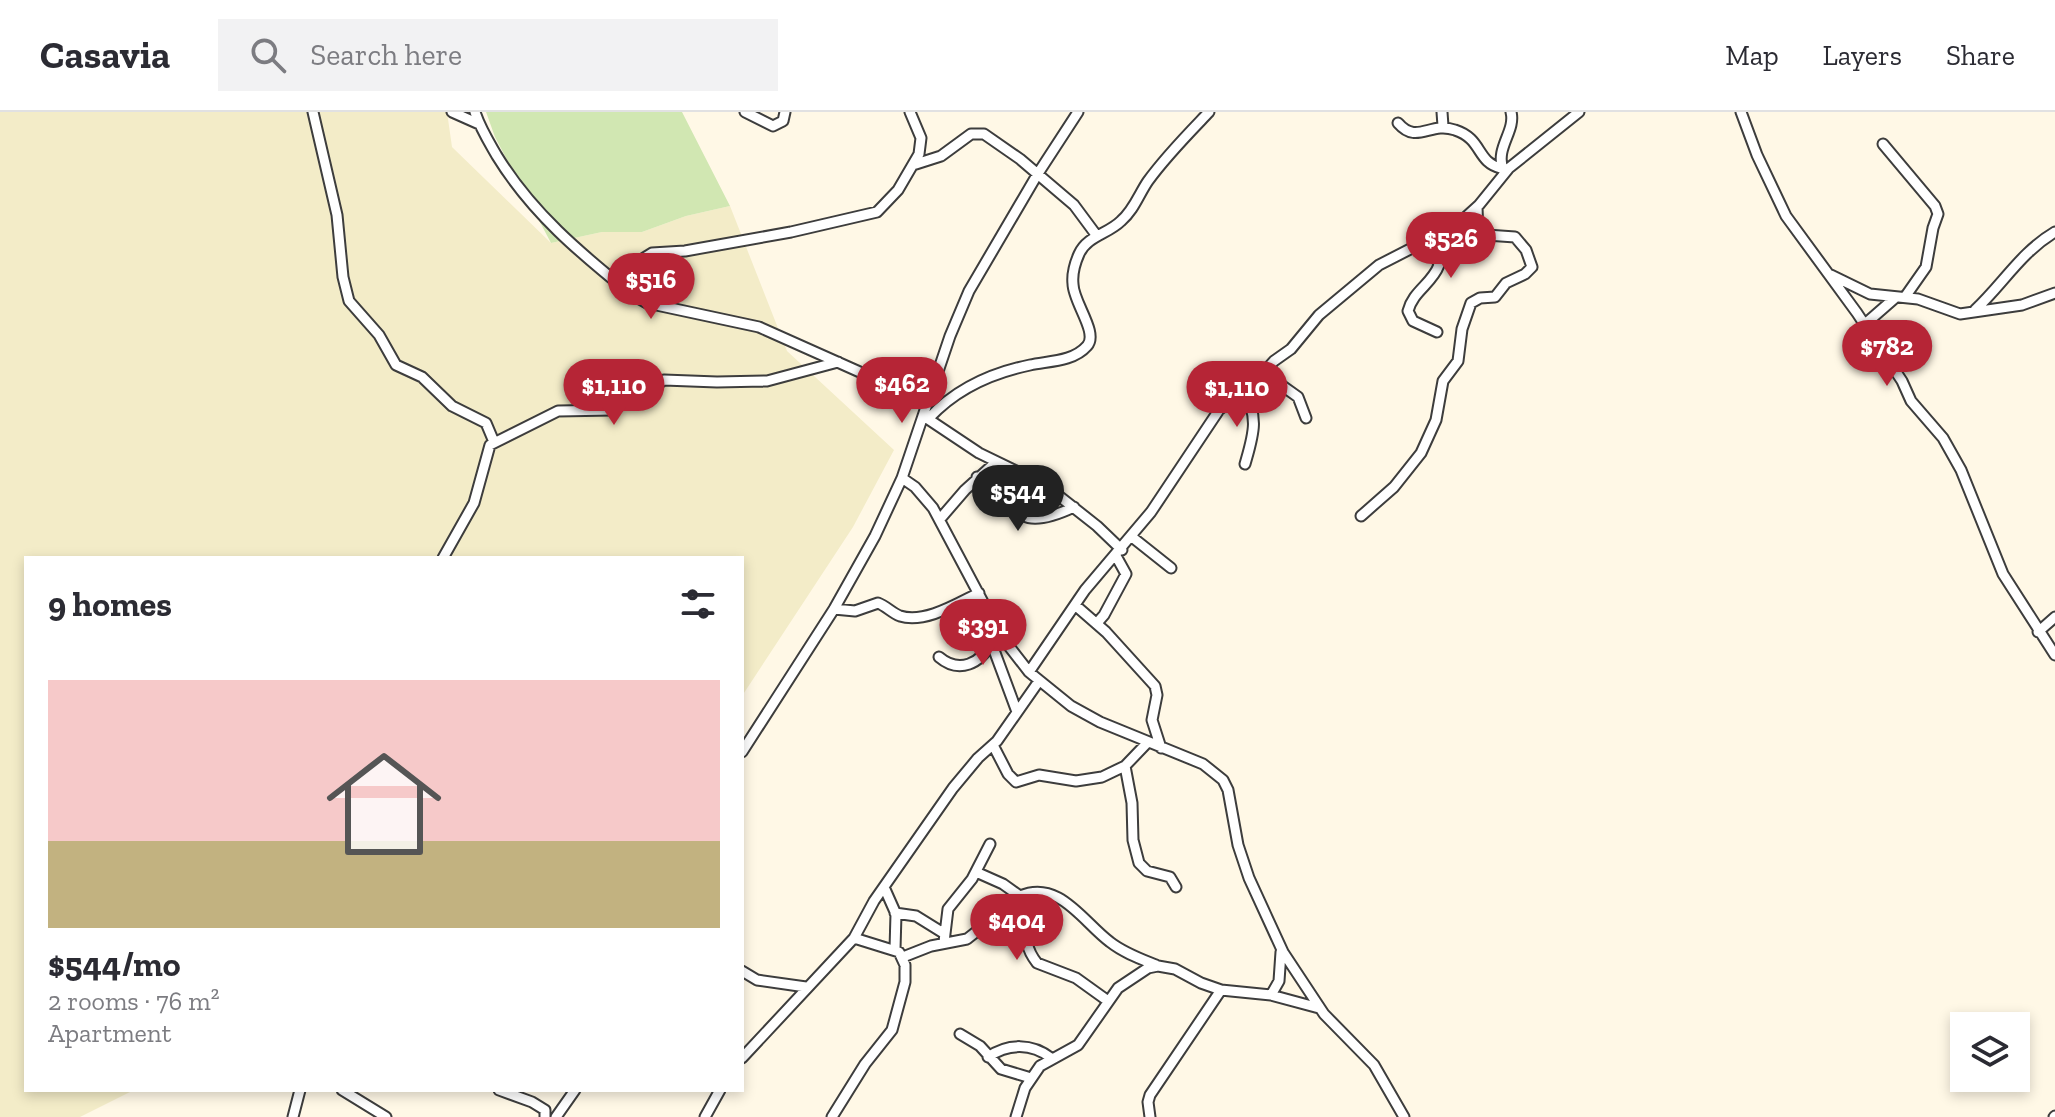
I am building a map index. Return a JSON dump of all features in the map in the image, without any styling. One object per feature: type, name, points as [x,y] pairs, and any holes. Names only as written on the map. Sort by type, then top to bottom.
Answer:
[{"type":"street","points":[[313,112],[337,215],[343,277],[349,301],[379,335],[396,365],[422,377],[452,406],[486,423],[494,442]]},
{"type":"street","points":[[452,112],[479,124]]},
{"type":"street","points":[[475,112],[479,124],[528,202],[547,223],[631,294],[647,303],[759,327],[927,402]]},
{"type":"street","points":[[745,112],[773,126],[783,121],[785,112]]},
{"type":"street","points":[[631,294],[647,255],[791,232],[877,212],[888,203],[921,159],[921,138],[910,112]]},
{"type":"street","points":[[744,749],[834,609],[875,536],[926,417],[927,402],[969,291],[1078,112]]},
{"type":"street","points":[[926,417],[945,400],[966,388],[1004,372],[1064,359],[1089,344],[1091,333],[1075,299],[1073,285],[1083,246],[1122,221],[1164,161],[1209,112]]},
{"type":"street","points":[[1442,112],[1443,126]]},
{"type":"street","points":[[1504,170],[1500,159],[1503,142],[1513,119],[1511,112]]},
{"type":"street","points":[[1029,672],[1075,605],[1132,537],[1219,410],[1295,346],[1319,315],[1379,265],[1457,225],[1477,207],[1504,170],[1579,112]]},
{"type":"street","points":[[1741,112],[1786,216],[1902,381],[1911,401],[1943,438],[2003,574],[2055,655]]},
{"type":"street","points":[[1398,123],[1405,131],[1415,135],[1443,126],[1468,135],[1477,143],[1486,161],[1504,170]]},
{"type":"street","points":[[921,159],[941,156],[964,137],[976,132],[984,134],[1074,205],[1097,236]]},
{"type":"street","points":[[1864,325],[1900,297],[1926,267],[1938,214],[1935,206],[1883,144]]},
{"type":"street","points":[[1477,207],[1478,234]]},
{"type":"street","points":[[1361,516],[1394,487],[1421,453],[1436,420],[1443,381],[1458,361],[1462,329],[1471,303],[1480,298],[1495,297],[1503,286],[1532,267],[1526,250],[1515,237],[1444,232]]},
{"type":"street","points":[[1974,311],[2023,255],[2055,232]]},
{"type":"street","points":[[1420,243],[1436,257],[1439,265],[1429,282],[1414,296],[1408,311],[1413,321],[1437,332]]},
{"type":"street","points":[[1828,273],[1870,294],[1930,302],[1952,312],[2022,305],[2055,293]]},
{"type":"street","points":[[444,556],[474,503],[486,453],[494,442],[558,411],[612,410],[664,380],[767,381],[838,362]]},
{"type":"street","points":[[1263,372],[1298,397],[1306,418]]},
{"type":"street","points":[[1243,390],[1255,419],[1245,464]]},
{"type":"street","points":[[926,417],[979,453],[1033,478],[1074,507],[1119,553],[1126,574],[1097,623]]},
{"type":"street","points":[[940,519],[977,477],[996,462]]},
{"type":"street","points":[[977,477],[1019,516],[1046,518],[1074,507]]},
{"type":"street","points":[[902,478],[925,498],[940,519],[997,628],[1029,672],[1071,706],[1203,764],[1223,780],[1249,878],[1281,948],[1319,1008],[1374,1065],[1404,1117]]},
{"type":"street","points":[[1132,537],[1171,568]]},
{"type":"street","points":[[834,609],[855,611],[878,603],[905,617],[914,617],[946,608],[979,593]]},
{"type":"street","points":[[1075,605],[1139,665],[1155,686],[1157,695],[1152,720],[1161,748]]},
{"type":"street","points":[[2038,632],[2055,617]]},
{"type":"street","points":[[939,657],[952,666],[963,667],[984,654],[997,628]]},
{"type":"street","points":[[991,642],[1017,712]]},
{"type":"street","points":[[744,1056],[854,938],[884,887],[966,772],[993,745],[1039,681]]},
{"type":"street","points":[[993,745],[1008,774],[1017,782],[1039,775],[1076,781],[1089,780],[1125,766],[1148,742]]},
{"type":"street","points":[[1125,766],[1132,803],[1133,840],[1139,863],[1147,871],[1170,877],[1176,887]]},
{"type":"street","points":[[944,938],[948,909],[976,872],[990,844]]},
{"type":"street","points":[[976,872],[1020,896],[1028,912],[1029,926],[1025,940],[1037,963],[1076,978],[1108,1001]]},
{"type":"street","points":[[835,1115],[865,1064],[892,1030],[905,982],[895,913],[884,887]]},
{"type":"street","points":[[1020,896],[1037,891],[1055,895],[1111,943],[1201,983],[1221,990],[1271,995],[1319,1008]]},
{"type":"street","points":[[895,913],[916,916],[944,938]]},
{"type":"street","points":[[854,938],[899,953],[944,938],[967,939],[986,924]]},
{"type":"street","points":[[1271,995],[1279,981],[1281,948]]},
{"type":"street","points":[[1016,1117],[1031,1078],[1051,1058],[1078,1045],[1108,1001],[1129,979],[1158,966]]},
{"type":"street","points":[[744,972],[757,980],[806,987]]},
{"type":"street","points":[[1150,1117],[1150,1095],[1221,990]]},
{"type":"street","points":[[960,1034],[975,1042],[1009,1073],[1031,1078]]},
{"type":"street","points":[[988,1057],[1002,1049],[1022,1045],[1051,1058]]},
{"type":"street","points":[[293,1117],[299,1092]]},
{"type":"street","points":[[345,1092],[386,1117]]},
{"type":"street","points":[[504,1092],[545,1110],[545,1117]]},
{"type":"street","points":[[556,1117],[574,1092]]},
{"type":"street","points":[[705,1117],[719,1092]]},
{"type":"shaded area","points":[[0,112],[447,112],[452,147],[551,243],[602,232],[642,232],[686,216],[730,206],[787,351],[894,450],[853,527],[744,693],[744,556],[24,556],[24,1092],[130,1092],[80,1117],[0,1117]]},
{"type":"green space","points":[[486,112],[682,112],[730,206],[686,216],[642,232],[602,232],[551,243],[495,137]]}]
